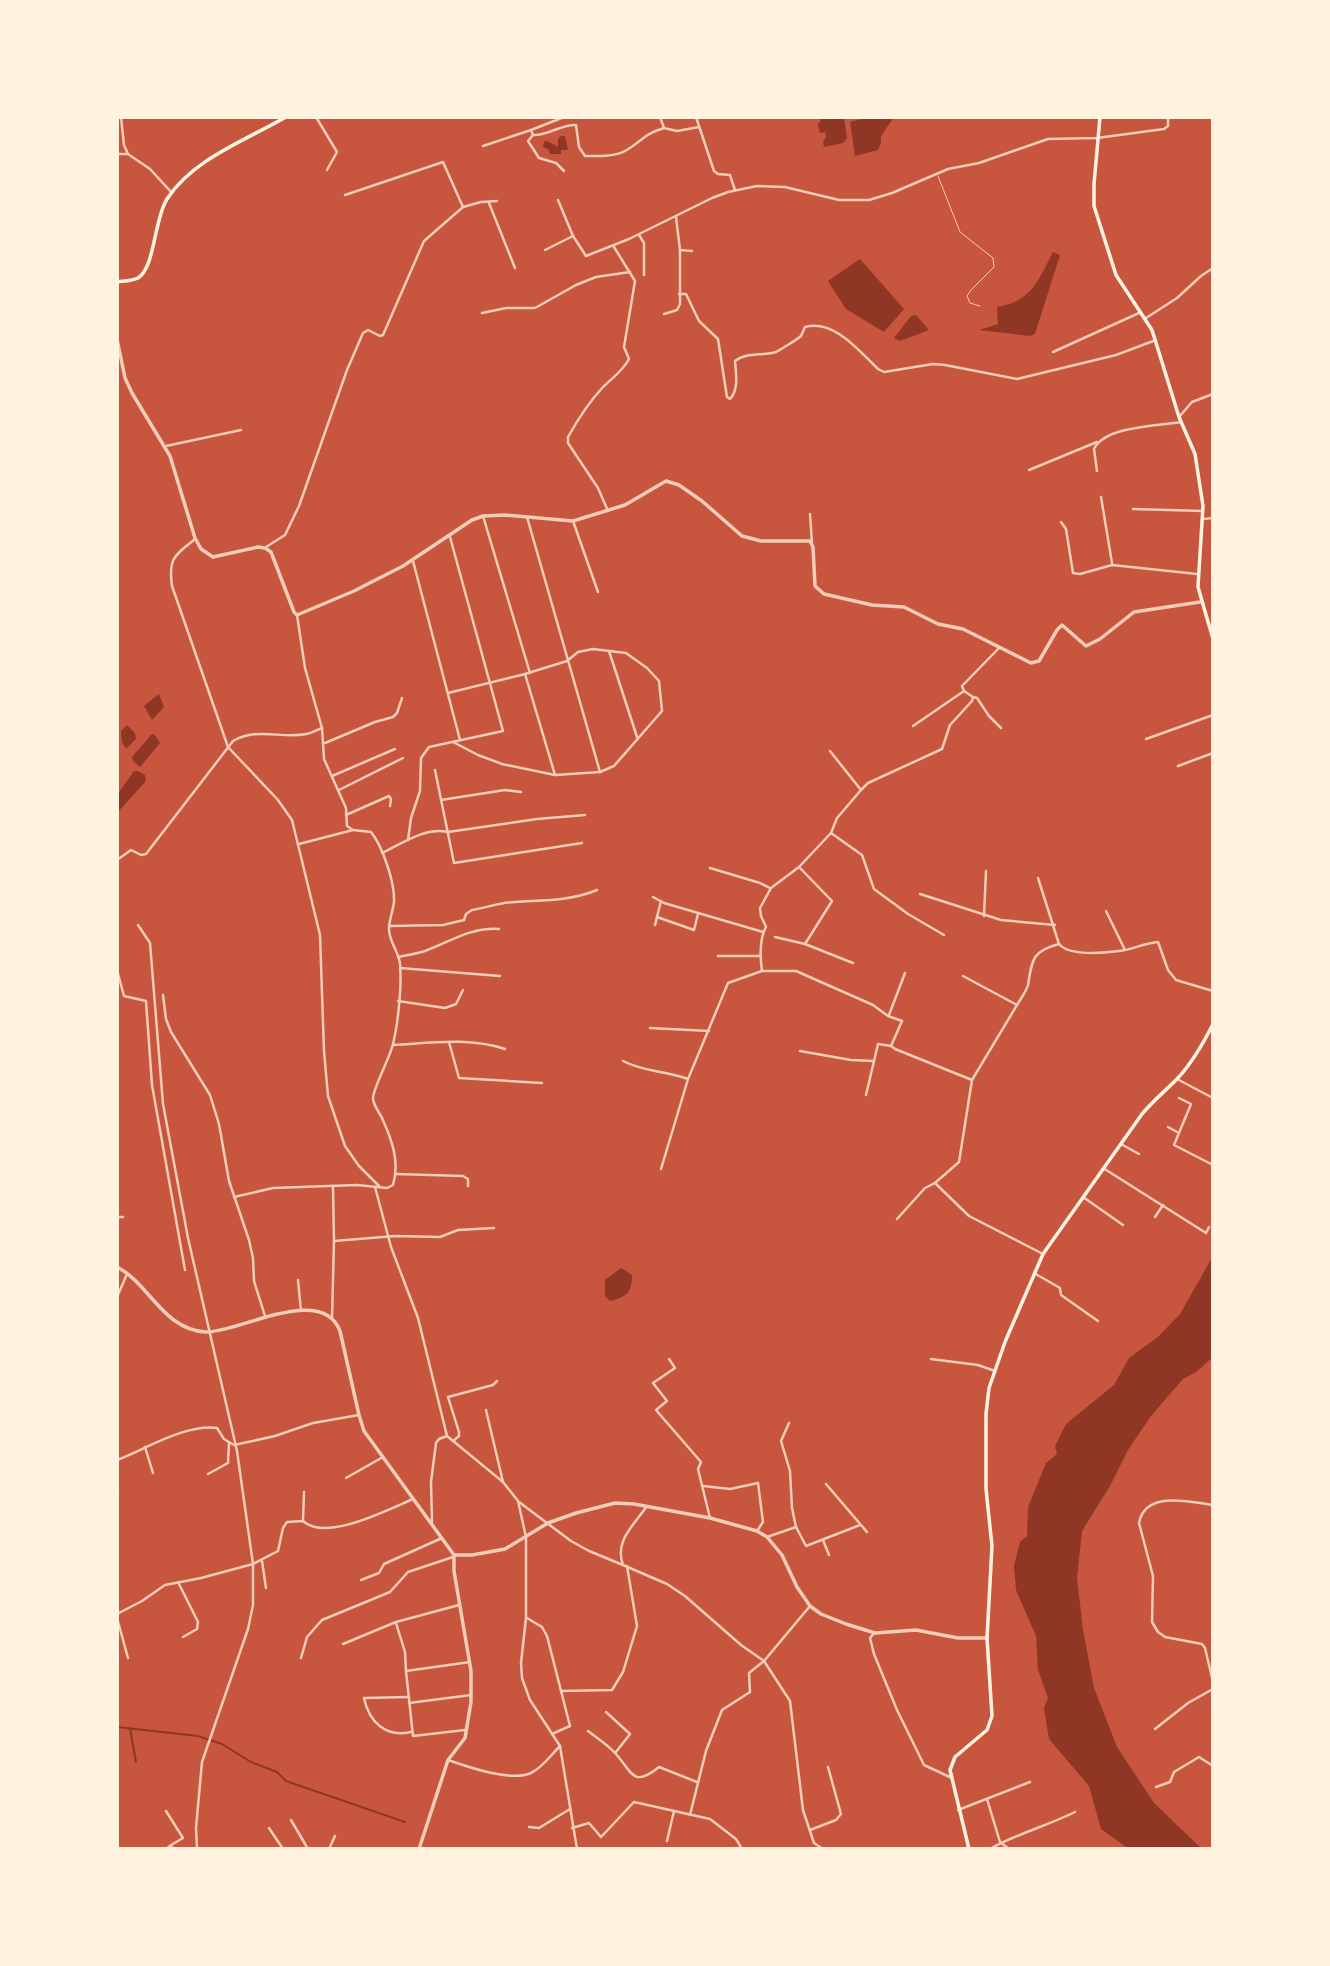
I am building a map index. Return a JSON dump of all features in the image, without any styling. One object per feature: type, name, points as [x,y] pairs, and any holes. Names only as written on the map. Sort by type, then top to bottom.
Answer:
[{"type":"main road","points":[[117,282],[136,279],[145,272],[151,258],[159,216],[172,193],[201,166],[286,117]]},
{"type":"main road","points":[[1100,117],[1094,206],[1116,275],[1152,330],[1179,417],[1195,454],[1203,511],[1197,574],[1200,602],[1213,639]]},
{"type":"main road","points":[[969,1849],[950,1770],[955,1757],[984,1734],[990,1725],[992,1707],[988,1638],[992,1546],[986,1489],[986,1414],[989,1388],[1043,1254],[1155,1097],[1177,1079],[1200,1049],[1213,1024]]},
{"type":"street","points":[[121,117],[124,145],[128,154],[150,169],[172,193]]},
{"type":"street","points":[[316,117],[337,152],[327,170]]},
{"type":"street","points":[[483,146],[564,117]]},
{"type":"street","points":[[660,117],[664,128]]},
{"type":"street","points":[[696,117],[714,171],[716,174],[730,175],[735,191]]},
{"type":"street","points":[[558,200],[573,236],[586,256],[639,235],[712,198],[735,191],[757,186],[785,187],[839,200],[869,200],[938,173],[979,163],[1048,139],[1097,138],[1164,129],[1168,126],[1168,117]]},
{"type":"street","points":[[533,135],[569,124],[576,125],[579,147],[585,156],[599,156],[624,151],[649,132],[664,128],[677,131],[699,127]]},
{"type":"street","points":[[531,130],[533,135]]},
{"type":"street","points":[[533,135],[528,141],[539,158],[556,163],[565,171]]},
{"type":"street","points":[[117,154],[128,154]]},
{"type":"street","points":[[345,195],[443,162],[463,207]]},
{"type":"street","points":[[265,548],[285,535],[299,506],[347,370],[363,333],[368,330],[383,335],[424,241],[463,207],[497,201]]},
{"type":"street","points":[[489,203],[515,268]]},
{"type":"street","points":[[664,314],[677,310],[680,304],[680,250],[676,216]]},
{"type":"street","points":[[639,235],[644,243],[644,275]]},
{"type":"street","points":[[545,250],[573,236]]},
{"type":"street","points":[[608,510],[598,488],[568,443],[568,437],[589,403],[623,370],[629,359],[624,347],[635,281],[614,246]]},
{"type":"street","points":[[680,250],[692,251]]},
{"type":"street","points":[[1145,320],[1213,268]]},
{"type":"street","points":[[482,313],[506,308],[535,308],[576,285],[596,278],[630,272]]},
{"type":"street","points":[[679,293],[686,294],[699,321],[718,339],[727,397],[730,399],[735,394],[735,361],[741,356],[779,351],[786,344],[801,337],[805,327],[814,324],[842,335],[884,372],[933,364],[1017,379],[1116,355],[1156,340]]},
{"type":"street","points":[[1053,352],[1140,313]]},
{"type":"street","points":[[117,339],[125,378],[166,446],[195,538],[201,549],[213,557],[258,547],[271,552],[297,615],[305,668],[322,728],[324,759],[346,808],[347,826],[353,830]]},
{"type":"street","points":[[1179,417],[1192,402],[1213,394]]},
{"type":"street","points":[[1097,471],[1094,449],[1102,437],[1114,432],[1181,422]]},
{"type":"street","points":[[166,446],[241,430]]},
{"type":"street","points":[[1029,470],[1097,442]]},
{"type":"street","points":[[297,615],[354,592],[413,559],[472,520],[483,516],[573,521],[630,503],[666,481],[679,485],[702,501],[742,536],[761,541],[812,543]]},
{"type":"street","points":[[1101,497],[1112,565]]},
{"type":"street","points":[[1133,509],[1203,511]]},
{"type":"street","points":[[810,514],[815,586],[824,594],[872,605],[905,607],[939,624],[963,629],[1025,661],[1036,663],[1062,625],[1086,646],[1100,639],[1130,613],[1200,602]]},
{"type":"street","points":[[483,516],[530,673]]},
{"type":"street","points":[[527,517],[600,772]]},
{"type":"street","points":[[1203,519],[1213,519]]},
{"type":"street","points":[[573,521],[598,592]]},
{"type":"street","points":[[1061,522],[1066,529],[1073,573],[1080,574],[1112,565],[1197,574]]},
{"type":"street","points":[[408,840],[411,818],[420,791],[424,751],[429,747],[503,731],[449,535]]},
{"type":"street","points":[[195,538],[173,557],[170,569],[172,586],[228,747],[278,800],[292,821],[320,935],[328,1096],[345,1146],[377,1186],[388,1237],[418,1318],[447,1436],[503,1482],[518,1501],[548,1523],[589,1551],[667,1584],[764,1661],[790,1701],[803,1810],[817,1844],[823,1849]]},
{"type":"street","points":[[413,559],[460,740]]},
{"type":"street","points":[[999,648],[962,686],[964,691],[977,698],[1001,728]]},
{"type":"street","points":[[448,693],[530,673],[567,661],[578,652],[593,649],[626,653],[648,668],[659,681],[662,711],[614,766],[600,772],[555,775],[502,764],[453,742]]},
{"type":"street","points":[[609,651],[637,737]]},
{"type":"street","points":[[525,674],[555,775]]},
{"type":"street","points":[[913,726],[964,691]]},
{"type":"street","points":[[762,971],[760,956],[766,928],[761,908],[771,888],[799,867],[831,833],[836,818],[868,783],[942,749],[950,725],[973,697]]},
{"type":"street","points":[[323,744],[393,717],[402,698]]},
{"type":"street","points":[[1146,740],[1213,716]]},
{"type":"street","points":[[117,860],[131,850],[141,855],[146,854],[228,747],[244,736],[307,734],[322,728]]},
{"type":"street","points":[[332,776],[395,749]]},
{"type":"street","points":[[830,751],[861,790]]},
{"type":"street","points":[[1178,766],[1213,753]]},
{"type":"street","points":[[339,790],[403,758]]},
{"type":"street","points":[[435,770],[454,863],[582,843]]},
{"type":"street","points":[[441,800],[505,790],[521,792]]},
{"type":"street","points":[[346,815],[389,796],[390,806]]},
{"type":"street","points":[[382,853],[408,840],[438,830],[449,832],[584,815]]},
{"type":"street","points":[[234,1197],[273,1188],[387,1188],[393,1185],[396,1174],[396,1158],[391,1137],[372,1096],[387,1066],[393,1045],[398,1001],[400,968],[390,940],[389,926],[394,901],[387,864],[377,839],[371,832],[353,830],[298,844]]},
{"type":"street","points":[[831,833],[862,855],[874,889],[908,914],[944,934]]},
{"type":"street","points":[[799,867],[832,901],[805,944]]},
{"type":"street","points":[[710,868],[771,888]]},
{"type":"street","points":[[984,916],[986,871]]},
{"type":"street","points":[[1038,878],[1059,944],[1064,950],[1125,950],[1158,943],[1168,970],[1176,980],[1213,991]]},
{"type":"street","points":[[389,926],[443,925],[464,920],[466,914],[472,910],[514,902],[573,897],[597,890]]},
{"type":"street","points":[[920,894],[984,916],[1055,926]]},
{"type":"street","points":[[653,897],[763,932]]},
{"type":"street","points":[[654,925],[661,901]]},
{"type":"street","points":[[1106,911],[1125,950]]},
{"type":"street","points":[[657,917],[694,930],[699,913]]},
{"type":"street","points":[[138,925],[150,943],[163,1104],[208,1332],[234,1445],[254,1564],[255,1586],[250,1617],[205,1751],[198,1789],[197,1849]]},
{"type":"street","points":[[398,957],[422,953],[443,942],[476,931],[499,929]]},
{"type":"street","points":[[775,937],[805,944],[853,963]]},
{"type":"street","points":[[897,1219],[925,1188],[935,1184],[959,1162],[972,1080],[1025,992],[1030,967],[1036,955],[1046,947],[1059,944]]},
{"type":"street","points":[[718,956],[760,956]]},
{"type":"street","points":[[400,968],[500,976]]},
{"type":"street","points":[[117,970],[124,996],[146,1001],[152,1085],[185,1270]]},
{"type":"street","points":[[661,1169],[688,1079],[728,983],[762,971],[796,971],[902,1021],[891,1046]]},
{"type":"street","points":[[888,1016],[905,973]]},
{"type":"street","points":[[963,975],[1017,1005]]},
{"type":"street","points":[[398,1001],[445,1009],[456,1004],[463,990]]},
{"type":"street","points":[[163,995],[166,1019],[171,1032],[210,1095],[219,1124],[234,1197],[249,1240],[254,1281],[265,1316]]},
{"type":"street","points":[[650,1028],[709,1031]]},
{"type":"street","points":[[393,1045],[449,1042],[490,1044],[505,1049]]},
{"type":"street","points":[[449,1042],[459,1078],[542,1083]]},
{"type":"street","points":[[866,1095],[878,1044],[891,1046],[972,1080]]},
{"type":"street","points":[[800,1051],[874,1061]]},
{"type":"street","points":[[622,1061],[639,1070],[674,1074],[688,1079]]},
{"type":"street","points":[[1177,1079],[1213,1098]]},
{"type":"street","points":[[1179,1098],[1191,1104],[1174,1145],[1213,1166]]},
{"type":"street","points":[[1168,1127],[1179,1133]]},
{"type":"street","points":[[1121,1144],[1139,1154]]},
{"type":"street","points":[[1103,1168],[1206,1233],[1209,1227]]},
{"type":"street","points":[[396,1174],[463,1176],[468,1179],[468,1186]]},
{"type":"street","points":[[935,1184],[969,1216],[1043,1254]]},
{"type":"street","points":[[332,1318],[333,1187]]},
{"type":"street","points":[[1083,1197],[1123,1225]]},
{"type":"street","points":[[1155,1217],[1163,1205]]},
{"type":"street","points":[[117,1217],[123,1217]]},
{"type":"street","points":[[334,1241],[440,1237],[458,1230],[494,1228]]},
{"type":"street","points":[[117,1267],[127,1273],[169,1317],[208,1332],[265,1316],[301,1311],[323,1314],[332,1318],[339,1327],[359,1415],[367,1435],[454,1556],[459,1605],[470,1662],[468,1730],[461,1745],[448,1760],[419,1849]]},
{"type":"street","points":[[117,1297],[127,1273]]},
{"type":"street","points":[[1034,1273],[1060,1288],[1061,1295],[1098,1321]]},
{"type":"street","points":[[298,1280],[301,1311]]},
{"type":"street","points":[[669,1359],[675,1368],[653,1383],[667,1401],[656,1410],[701,1462],[698,1469],[710,1518]]},
{"type":"street","points":[[931,1359],[978,1365],[995,1371]]},
{"type":"street","points":[[453,1441],[459,1436],[448,1397],[493,1385],[497,1381]]},
{"type":"street","points":[[486,1410],[503,1482]]},
{"type":"street","points":[[117,1460],[171,1437],[213,1427],[234,1445],[275,1436],[313,1423],[359,1415]]},
{"type":"street","points":[[789,1423],[781,1441],[790,1471],[796,1527],[806,1546],[860,1525]]},
{"type":"street","points":[[432,1522],[431,1482],[436,1443],[447,1436]]},
{"type":"street","points":[[208,1474],[228,1463],[229,1443]]},
{"type":"street","points":[[145,1447],[153,1473]]},
{"type":"street","points":[[346,1478],[383,1457]]},
{"type":"street","points":[[702,1486],[730,1489],[758,1483],[763,1522],[757,1531]]},
{"type":"street","points":[[826,1484],[867,1532]]},
{"type":"street","points":[[303,1521],[304,1492]]},
{"type":"street","points":[[128,1658],[117,1616],[165,1585],[262,1560],[278,1551],[287,1522],[303,1521],[318,1529],[354,1523],[413,1499]]},
{"type":"street","points":[[518,1501],[526,1537],[527,1618],[521,1663],[522,1678],[530,1700],[560,1746],[577,1849]]},
{"type":"street","points":[[1213,1505],[1164,1501],[1146,1507],[1139,1523],[1153,1576],[1150,1611],[1152,1622],[1158,1632],[1166,1637],[1202,1644],[1213,1682]]},
{"type":"street","points":[[301,1658],[307,1637],[322,1620],[390,1592],[408,1572],[454,1556],[510,1548],[548,1523],[615,1503],[710,1518],[757,1531],[767,1537],[782,1555],[797,1587],[810,1606],[821,1614],[875,1633],[916,1630],[958,1638],[988,1638]]},
{"type":"street","points":[[561,1692],[612,1690],[623,1672],[638,1626],[625,1566],[620,1556],[621,1542],[647,1506]]},
{"type":"street","points":[[767,1537],[796,1527]]},
{"type":"street","points":[[361,1580],[379,1573],[384,1564],[442,1538]]},
{"type":"street","points":[[823,1540],[829,1555]]},
{"type":"street","points":[[262,1560],[266,1588]]},
{"type":"street","points":[[178,1582],[198,1622],[197,1629],[183,1637]]},
{"type":"street","points":[[343,1644],[396,1622],[459,1605]]},
{"type":"street","points":[[690,1815],[706,1751],[722,1710],[750,1692],[749,1673],[764,1661],[810,1606]]},
{"type":"street","points":[[527,1618],[542,1628],[547,1636],[570,1726],[552,1734]]},
{"type":"street","points":[[396,1622],[405,1652],[413,1736],[468,1730]]},
{"type":"street","points":[[875,1633],[870,1638],[874,1654],[915,1749],[924,1765],[951,1778]]},
{"type":"street","points":[[406,1671],[470,1662]]},
{"type":"street","points":[[1155,1729],[1188,1703],[1213,1689]]},
{"type":"street","points":[[410,1703],[471,1695]]},
{"type":"street","points":[[409,1697],[364,1698],[369,1715],[378,1725],[387,1731],[403,1734],[411,1732]]},
{"type":"street","points":[[606,1712],[630,1734],[615,1753]]},
{"type":"street","points":[[588,1731],[615,1753],[632,1776],[638,1778],[649,1775],[659,1767],[697,1782]]},
{"type":"street","points":[[448,1760],[514,1776],[529,1774],[560,1746]]},
{"type":"street","points":[[1156,1787],[1170,1782],[1174,1772],[1199,1758],[1213,1766]]},
{"type":"street","points":[[810,1830],[836,1820],[841,1814],[828,1768]]},
{"type":"street","points":[[958,1811],[1030,1782]]},
{"type":"street","points":[[987,1798],[1000,1842],[1009,1849]]},
{"type":"street","points":[[572,1828],[589,1823],[601,1837],[634,1802],[710,1819],[736,1839],[742,1849]]},
{"type":"street","points":[[529,1827],[539,1828],[570,1809]]},
{"type":"street","points":[[166,1811],[183,1838],[166,1849]]},
{"type":"street","points":[[667,1841],[674,1811]]},
{"type":"street","points":[[990,1849],[1000,1842],[1075,1812]]},
{"type":"street","points":[[291,1820],[308,1849]]},
{"type":"street","points":[[269,1828],[283,1849]]},
{"type":"street","points":[[329,1849],[335,1836]]},
{"type":"street","points":[[814,1849],[817,1844]]},
{"type":"lane","points":[[938,173],[960,232],[993,258],[994,267],[967,296],[970,303],[980,306]]},
{"type":"shaded area","points":[[819,117],[844,117],[847,138],[843,143],[824,147],[826,137],[825,132],[820,133]]},
{"type":"shaded area","points":[[869,117],[894,117],[881,136],[878,150],[855,156],[850,122]]},
{"type":"shaded area","points":[[565,136],[568,150],[561,150],[561,154],[550,154],[549,150],[543,147],[547,141],[558,147],[558,139]]},
{"type":"shaded area","points":[[1053,252],[1060,255],[1035,334],[1030,336],[979,330],[998,324],[997,307],[1026,295],[1043,272]]},
{"type":"shaded area","points":[[860,259],[904,309],[884,332],[846,309],[828,281]]},
{"type":"shaded area","points":[[916,315],[929,330],[900,341],[894,338],[911,316]]},
{"type":"shaded area","points":[[159,694],[164,707],[152,720],[144,706]]},
{"type":"shaded area","points":[[127,725],[135,733],[136,739],[126,749],[121,731]]},
{"type":"shaded area","points":[[154,734],[160,743],[140,767],[132,757]]},
{"type":"shaded area","points":[[134,771],[145,775],[146,781],[117,813],[117,795]]},
{"type":"shaded area","points":[[1213,1256],[1213,1357],[1183,1379],[1151,1416],[1128,1450],[1110,1486],[1082,1531],[1077,1578],[1094,1688],[1117,1747],[1154,1803],[1202,1849],[1129,1849],[1101,1829],[1089,1786],[1049,1739],[1044,1708],[1048,1698],[1038,1670],[1036,1636],[1016,1590],[1014,1566],[1020,1542],[1027,1536],[1028,1507],[1046,1463],[1057,1454],[1055,1446],[1066,1424],[1114,1385],[1129,1358],[1159,1336],[1180,1314]]},
{"type":"shaded area","points":[[621,1268],[632,1275],[630,1290],[621,1298],[610,1301],[605,1296],[605,1280]]},
{"type":"waterway","points":[[117,1727],[198,1736],[222,1744],[251,1762],[277,1772],[286,1781],[405,1822]]},
{"type":"waterway","points":[[130,1728],[136,1762]]}]
